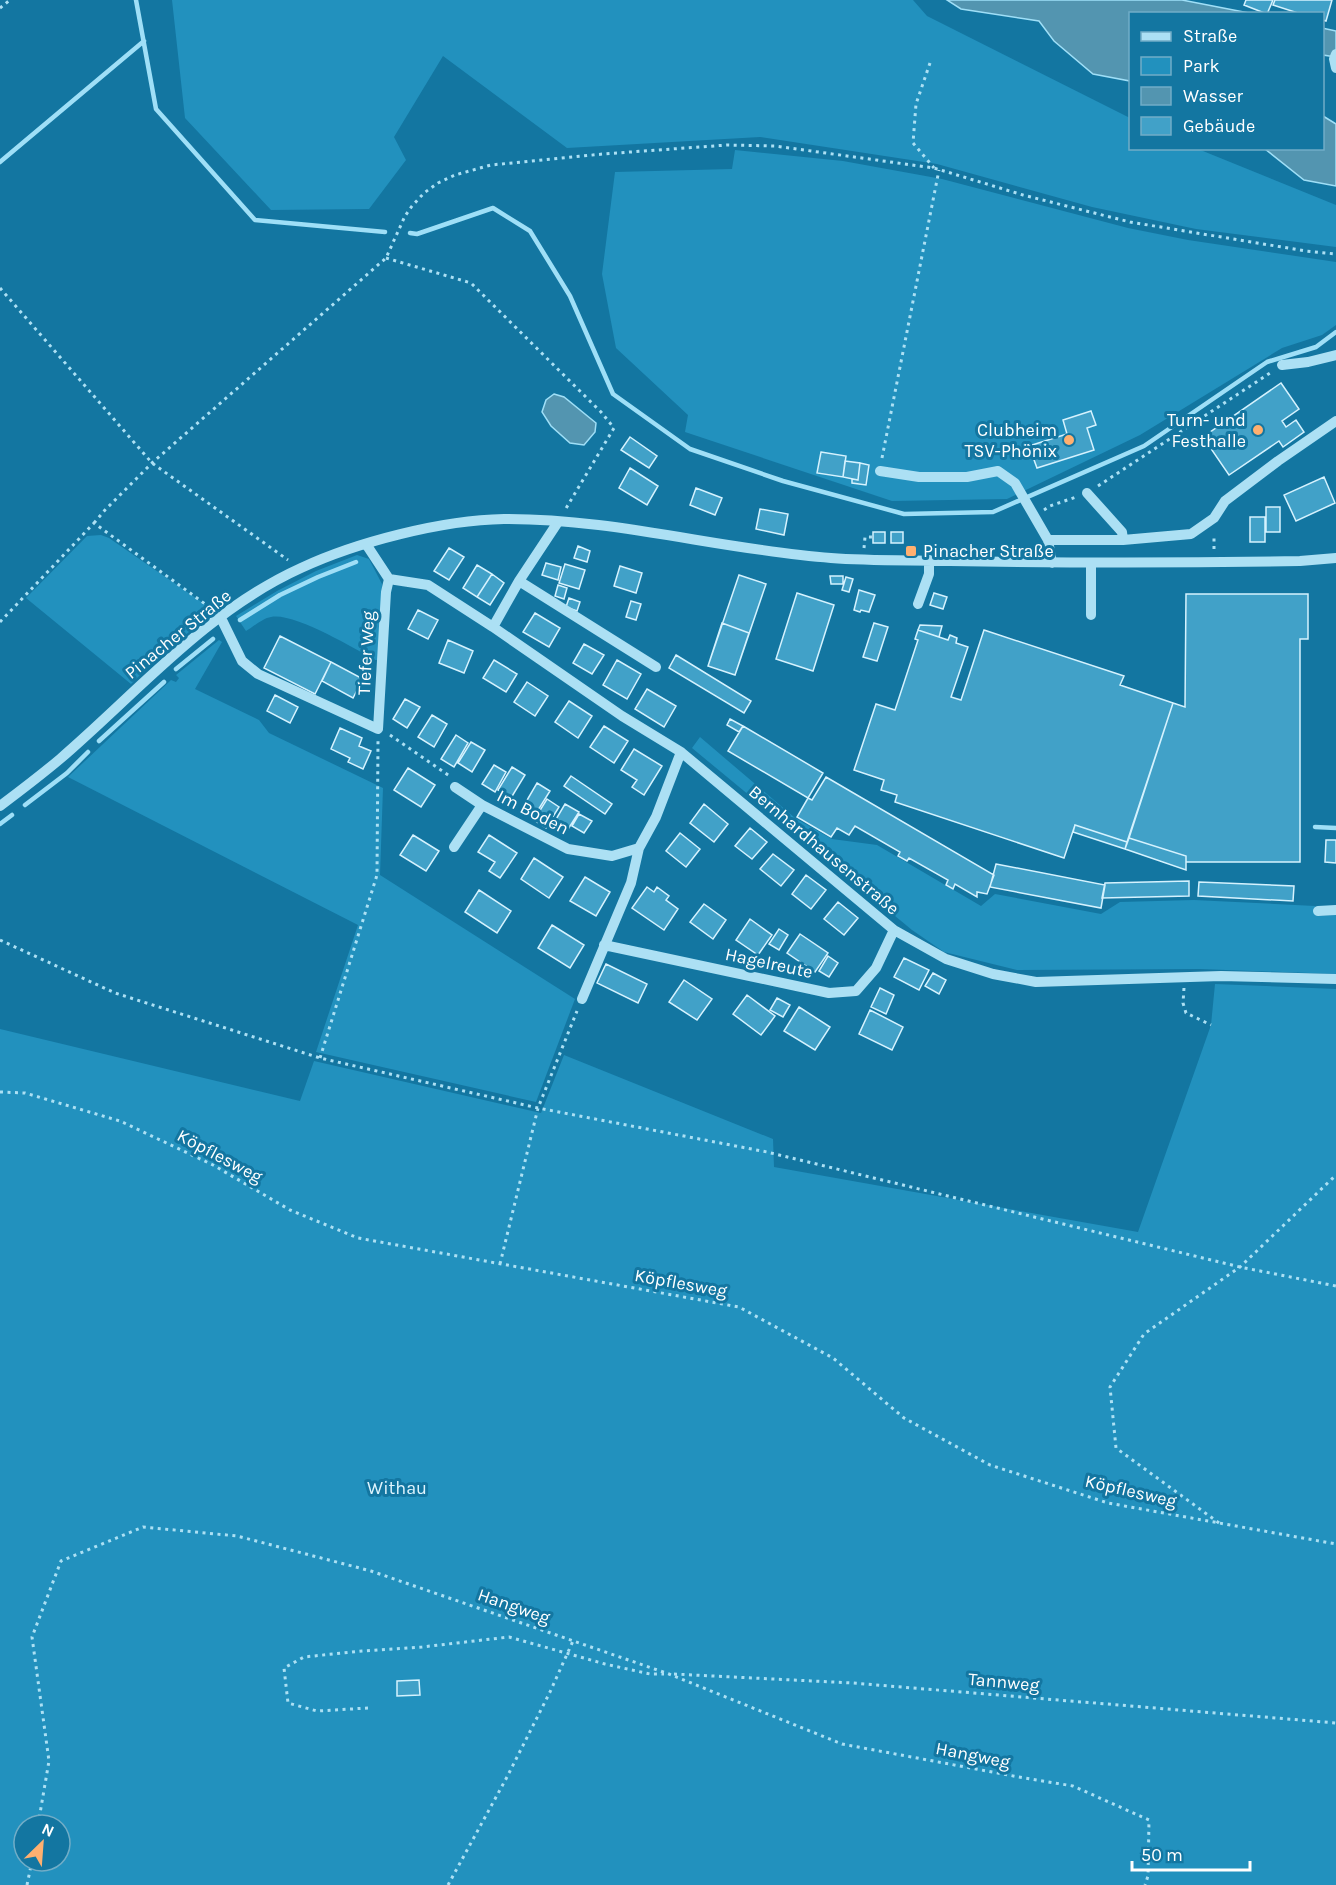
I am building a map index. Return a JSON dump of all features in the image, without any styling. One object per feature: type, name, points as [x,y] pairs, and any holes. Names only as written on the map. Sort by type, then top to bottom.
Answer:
[{"type":"street","points":[[1282,365],[1336,355]]},
{"type":"street","points":[[1048,540],[1123,540],[1191,534],[1214,518],[1225,501],[1336,421]]},
{"type":"street","points":[[880,471],[946,482],[998,471],[1015,483],[1048,540],[1052,563]]},
{"type":"street","points":[[1087,493],[1122,532],[1123,540]]},
{"type":"street","name":"Pinacher Straße","points":[[0,806],[60,759],[181,648],[220,616],[258,591],[300,568],[366,544],[435,527],[501,519],[558,522],[831,558],[929,560],[991,557],[1052,563],[1300,561],[1336,558]]},
{"type":"street","points":[[493,627],[519,581],[558,522]]},
{"type":"street","points":[[366,544],[389,579]]},
{"type":"street","points":[[918,604],[929,574],[929,560]]},
{"type":"street","points":[[1091,562],[1091,615]]},
{"type":"street","name":"Bernhardhausenstraße","points":[[389,579],[428,585],[622,716],[681,752],[894,930],[946,959],[993,974],[1036,982],[1221,976],[1336,980]]},
{"type":"street","name":"Tiefer Weg","points":[[378,729],[386,592],[389,579]]},
{"type":"street","points":[[519,581],[657,667]]},
{"type":"street","points":[[220,616],[242,661],[258,674],[378,729]]},
{"type":"street","points":[[582,999],[631,883],[639,848],[656,817],[681,752]]},
{"type":"street","name":"Im Boden","points":[[455,787],[482,805],[568,849],[612,856],[639,848]]},
{"type":"street","name":"Im Boden","points":[[454,847],[482,805]]},
{"type":"street","points":[[1318,911],[1336,910]]},
{"type":"street","name":"Hagelreute","points":[[604,945],[828,993],[856,991],[876,968],[894,930]]},
{"type":"path","points":[[0,8],[10,0]]},
{"type":"path","points":[[930,63],[916,104],[913,142],[934,168]]},
{"type":"path","points":[[0,622],[152,463],[386,258],[405,216],[424,193],[438,183],[491,165],[727,145],[775,146],[934,168],[1023,195],[1130,222],[1336,254]]},
{"type":"path","points":[[880,471],[939,170]]},
{"type":"path","points":[[386,258],[471,283],[602,412],[614,428],[558,522]]},
{"type":"path","points":[[0,288],[152,463],[300,568]]},
{"type":"path","points":[[1032,512],[1087,493],[1282,365]]},
{"type":"path","points":[[1214,518],[1214,562]]},
{"type":"path","points":[[94,523],[205,602],[220,616]]},
{"type":"path","points":[[862,559],[865,537],[873,537]]},
{"type":"path","points":[[320,1058],[377,874],[378,729],[450,775],[455,787]]},
{"type":"path","points":[[0,940],[115,993],[320,1058],[538,1108],[768,1152],[1240,1267],[1336,1286]]},
{"type":"path","points":[[500,1264],[538,1108],[582,999]]},
{"type":"path","points":[[1183,1003],[1186,1013],[1211,1025]]},
{"type":"path","name":"Köpflesweg","points":[[0,1092],[25,1093],[120,1121],[213,1165],[290,1210],[358,1238],[739,1307],[833,1358],[904,1419],[990,1465],[1108,1503],[1336,1544]]},
{"type":"path","points":[[1220,1524],[1116,1448],[1110,1387],[1144,1334],[1240,1267],[1336,1175]]},
{"type":"path","name":"Hangweg","points":[[40,1813],[49,1761],[32,1637],[61,1561],[143,1527],[237,1536],[359,1568],[669,1674],[842,1744],[1073,1786],[1149,1820],[1149,1876],[1145,1885]]},
{"type":"path","points":[[368,1708],[317,1711],[288,1703],[284,1668],[304,1657],[509,1637],[650,1674],[669,1674]]},
{"type":"path","points":[[448,1885],[507,1777],[573,1641]]},
{"type":"path","name":"Tannweg","points":[[669,1674],[853,1683],[1336,1723]]},
{"type":"green space","points":[[172,0],[913,0],[927,16],[1129,117],[1129,150],[1200,150],[1336,205],[1336,247],[1196,229],[1092,207],[937,164],[760,137],[567,148],[443,56],[394,137],[406,160],[369,209],[271,210],[185,118]]},
{"type":"green space","points":[[735,150],[843,161],[942,179],[1128,228],[1188,240],[1336,262],[1336,325],[1322,335],[1282,348],[1140,435],[1007,499],[892,501],[685,432],[688,415],[616,348],[602,274],[615,172],[732,169]]},
{"type":"green space","points":[[101,535],[109,538],[206,605],[211,612],[158,657],[131,684],[26,598],[87,536]]},
{"type":"green space","points":[[357,555],[369,559],[382,584],[379,660],[294,620],[271,617],[246,631],[236,616],[316,571]]},
{"type":"green space","points":[[219,640],[222,642],[195,689],[259,720],[269,733],[383,788],[380,875],[575,999],[536,1102],[316,1052],[358,925],[68,777],[171,680],[176,682],[179,678],[176,675]]},
{"type":"green space","points":[[700,737],[795,818],[832,839],[877,845],[981,906],[995,894],[1101,914],[1120,902],[1194,900],[1315,906],[1316,916],[1336,915],[1336,974],[1200,969],[1017,970],[944,952],[912,930],[692,748]]},
{"type":"green space","name":"Withau","points":[[1215,984],[1336,989],[1336,1885],[0,1885],[0,1029],[300,1101],[314,1061],[541,1113],[564,1055],[773,1139],[774,1167],[1138,1232],[1211,1025]]},
{"type":"water","points":[[947,0],[1182,0],[1244,12],[1129,12],[1129,81],[1093,74],[1054,41],[1039,21],[961,9]]},
{"type":"water","points":[[1324,28],[1336,31],[1336,57],[1324,55]]},
{"type":"water","points":[[1324,117],[1336,124],[1336,186],[1304,180],[1266,150],[1324,150]]},
{"type":"water","points":[[554,394],[564,397],[596,423],[595,432],[584,445],[570,443],[551,426],[542,412],[546,400]]},
{"type":"building","points":[[1246,0],[1273,0],[1268,12],[1244,5]]},
{"type":"building","points":[[1275,0],[1332,0],[1326,21],[1324,20],[1324,12],[1295,12],[1273,5]]},
{"type":"building","name":"Turn- und Festhalle","points":[[1281,383],[1299,409],[1282,421],[1286,427],[1296,420],[1304,432],[1283,447],[1279,441],[1229,475],[1203,437]]},
{"type":"building","name":"Clubheim TSV-Phönix","points":[[1091,411],[1096,425],[1087,428],[1094,450],[1037,468],[1029,446],[1067,434],[1063,420]]},
{"type":"building","points":[[630,437],[657,456],[649,468],[621,450]]},
{"type":"building","points":[[821,452],[846,456],[843,477],[817,473]]},
{"type":"building","points":[[845,461],[860,463],[858,480],[843,477]]},
{"type":"building","points":[[860,463],[869,465],[866,485],[852,483],[852,479],[858,480]]},
{"type":"building","points":[[630,468],[658,486],[647,505],[619,488]]},
{"type":"building","points":[[1324,477],[1335,503],[1296,521],[1284,495]]},
{"type":"building","points":[[696,488],[722,498],[715,515],[690,505]]},
{"type":"building","points":[[1266,507],[1280,507],[1280,532],[1266,532]]},
{"type":"building","points":[[760,509],[788,514],[784,535],[756,529]]},
{"type":"building","points":[[1250,517],[1265,517],[1265,542],[1250,542]]},
{"type":"building","points":[[873,532],[885,532],[885,543],[873,543]]},
{"type":"building","points":[[891,532],[903,532],[903,543],[891,543]]},
{"type":"building","points":[[578,546],[590,551],[587,562],[574,558]]},
{"type":"building","points":[[449,548],[464,557],[449,580],[434,571]]},
{"type":"building","points":[[546,563],[561,567],[558,580],[542,575]]},
{"type":"building","points":[[565,564],[585,570],[579,589],[559,583]]},
{"type":"building","points":[[477,565],[492,574],[477,597],[463,588]]},
{"type":"building","points":[[620,566],[642,573],[636,593],[614,586]]},
{"type":"building","points":[[492,574],[504,583],[490,605],[477,597]]},
{"type":"building","points":[[739,575],[766,584],[735,675],[708,666]]},
{"type":"building","points":[[830,576],[843,576],[843,584],[831,584]]},
{"type":"building","points":[[846,577],[853,579],[849,592],[842,590]]},
{"type":"building","points":[[558,585],[567,588],[564,599],[555,596]]},
{"type":"building","points":[[859,590],[875,595],[869,612],[854,610]]},
{"type":"building","points":[[797,593],[834,605],[813,671],[776,659]]},
{"type":"building","points":[[934,593],[947,597],[943,609],[930,605]]},
{"type":"building","points":[[1186,594],[1308,594],[1308,639],[1300,639],[1300,862],[1186,862],[1186,856],[1129,838],[1173,703],[1185,707]]},
{"type":"building","points":[[569,598],[580,602],[577,611],[566,607]]},
{"type":"building","points":[[631,601],[641,604],[636,620],[626,617]]},
{"type":"building","points":[[418,610],[438,620],[428,639],[408,629]]},
{"type":"building","points":[[535,613],[560,628],[549,647],[523,632]]},
{"type":"building","points":[[722,623],[749,633],[735,675],[708,666]]},
{"type":"building","points":[[874,623],[888,627],[877,661],[863,657]]},
{"type":"building","points":[[920,625],[942,626],[939,637],[918,630]]},
{"type":"building","points":[[918,630],[948,640],[950,635],[957,638],[956,643],[968,647],[951,697],[961,700],[984,630],[1124,676],[1120,685],[1173,703],[1127,842],[1075,825],[1064,858],[895,802],[897,795],[881,790],[884,780],[854,770],[876,704],[895,710],[918,640],[915,639]]},
{"type":"building","points":[[280,636],[331,662],[315,694],[264,668]]},
{"type":"building","points":[[448,640],[473,651],[464,673],[439,663]]},
{"type":"building","points":[[584,644],[604,655],[592,674],[573,663]]},
{"type":"building","points":[[676,655],[751,701],[744,713],[669,668]]},
{"type":"building","points":[[494,660],[517,674],[506,692],[483,678]]},
{"type":"building","points":[[617,660],[641,674],[627,699],[603,685]]},
{"type":"building","points":[[331,662],[363,679],[353,698],[322,681]]},
{"type":"building","points":[[527,682],[548,696],[535,716],[514,702]]},
{"type":"building","points":[[647,689],[676,706],[664,727],[635,709]]},
{"type":"building","points":[[275,695],[298,707],[290,723],[267,711]]},
{"type":"building","points":[[405,699],[420,707],[407,728],[393,719]]},
{"type":"building","points":[[569,701],[592,716],[578,738],[555,722]]},
{"type":"building","points":[[432,715],[447,724],[434,747],[418,737]]},
{"type":"building","points":[[730,719],[743,726],[739,732],[727,725]]},
{"type":"building","points":[[604,726],[628,741],[614,763],[590,747]]},
{"type":"building","points":[[743,726],[823,773],[808,798],[728,751]]},
{"type":"building","points":[[340,728],[362,738],[359,746],[371,751],[363,769],[348,762],[350,758],[331,749]]},
{"type":"building","points":[[456,735],[468,743],[454,767],[441,759]]},
{"type":"building","points":[[471,742],[485,750],[472,772],[458,763]]},
{"type":"building","points":[[634,749],[662,766],[644,795],[632,787],[637,780],[621,770]]},
{"type":"building","points":[[494,765],[506,772],[495,792],[482,784]]},
{"type":"building","points":[[512,767],[525,775],[511,798],[498,790]]},
{"type":"building","points":[[408,768],[435,785],[421,807],[394,790]]},
{"type":"building","points":[[571,776],[612,804],[605,814],[564,786]]},
{"type":"building","points":[[826,777],[994,875],[987,894],[977,892],[977,897],[955,884],[953,889],[946,885],[948,880],[909,858],[907,861],[898,856],[900,852],[855,826],[849,835],[837,828],[831,837],[797,817],[808,798],[812,800]]},
{"type":"building","points":[[537,783],[550,791],[535,815],[523,807]]},
{"type":"building","points":[[547,799],[559,807],[546,828],[534,820]]},
{"type":"building","points":[[565,804],[579,812],[565,834],[552,826]]},
{"type":"building","points":[[704,804],[728,824],[714,842],[690,823]]},
{"type":"building","points":[[579,814],[592,821],[584,833],[572,826]]},
{"type":"building","points":[[1075,825],[1127,842],[1125,849],[1073,832]]},
{"type":"building","points":[[750,828],[767,842],[752,859],[735,846]]},
{"type":"building","points":[[680,833],[700,849],[686,867],[666,851]]},
{"type":"building","points":[[413,835],[439,851],[426,871],[400,855]]},
{"type":"building","points":[[489,835],[517,853],[500,878],[489,871],[495,862],[478,852]]},
{"type":"building","points":[[1129,838],[1186,856],[1186,870],[1125,849]]},
{"type":"building","points":[[1326,840],[1336,840],[1336,863],[1325,862]]},
{"type":"building","points":[[773,854],[794,870],[781,886],[760,869]]},
{"type":"building","points":[[534,858],[563,877],[549,898],[521,879]]},
{"type":"building","points":[[996,864],[1105,885],[1101,908],[990,887]]},
{"type":"building","points":[[806,875],[826,890],[811,909],[792,894]]},
{"type":"building","points":[[585,877],[610,892],[596,916],[570,901]]},
{"type":"building","points":[[1189,881],[1189,896],[1102,898],[1105,883]]},
{"type":"building","points":[[1199,882],[1294,886],[1293,901],[1198,896]]},
{"type":"building","points":[[647,887],[654,892],[657,887],[669,896],[666,900],[678,909],[664,930],[632,908]]},
{"type":"building","points":[[479,890],[511,911],[497,933],[465,912]]},
{"type":"building","points":[[838,902],[858,918],[844,935],[824,919]]},
{"type":"building","points":[[704,904],[726,920],[713,939],[690,922]]},
{"type":"building","points":[[750,919],[772,935],[758,955],[736,940]]},
{"type":"building","points":[[552,925],[584,945],[570,968],[538,948]]},
{"type":"building","points":[[779,929],[788,935],[779,950],[769,944]]},
{"type":"building","points":[[800,934],[828,953],[815,972],[787,953]]},
{"type":"building","points":[[828,956],[838,963],[829,977],[819,971]]},
{"type":"building","points":[[904,958],[929,970],[919,990],[894,977]]},
{"type":"building","points":[[606,964],[647,984],[638,1003],[597,983]]},
{"type":"building","points":[[933,973],[946,980],[939,994],[925,986]]},
{"type":"building","points":[[684,980],[712,999],[697,1020],[669,1002]]},
{"type":"building","points":[[880,988],[894,995],[886,1014],[871,1007]]},
{"type":"building","points":[[747,995],[775,1016],[761,1035],[733,1014]]},
{"type":"building","points":[[777,998],[790,1005],[783,1017],[770,1010]]},
{"type":"building","points":[[799,1007],[830,1027],[815,1050],[784,1031]]},
{"type":"building","points":[[870,1010],[903,1027],[892,1050],[859,1034]]},
{"type":"building","points":[[419,1680],[420,1695],[397,1696],[397,1681]]},
{"type":"waterway","points":[[136,0],[156,109],[255,220],[385,232]]},
{"type":"waterway","points":[[0,162],[144,41]]},
{"type":"waterway","points":[[410,233],[417,234],[493,208],[530,231],[570,296],[613,394],[690,449],[783,481],[904,514],[993,512],[1144,446],[1267,362],[1316,347],[1336,332]]},
{"type":"waterway","points":[[240,620],[280,595],[356,562]]},
{"type":"waterway","points":[[176,669],[213,639]]},
{"type":"waterway","points":[[99,741],[164,682]]},
{"type":"waterway","points":[[25,805],[67,773],[88,752]]},
{"type":"waterway","points":[[0,824],[12,815]]},
{"type":"waterway","points":[[1315,827],[1336,828]]},
{"type":"place","name":"Turn- und Festhalle","points":[[1258,430]]},
{"type":"place","name":"Clubheim TSV-Phönix","points":[[1069,440]]},
{"type":"place","name":"Pinacher Straße","points":[[911,551]]}]
